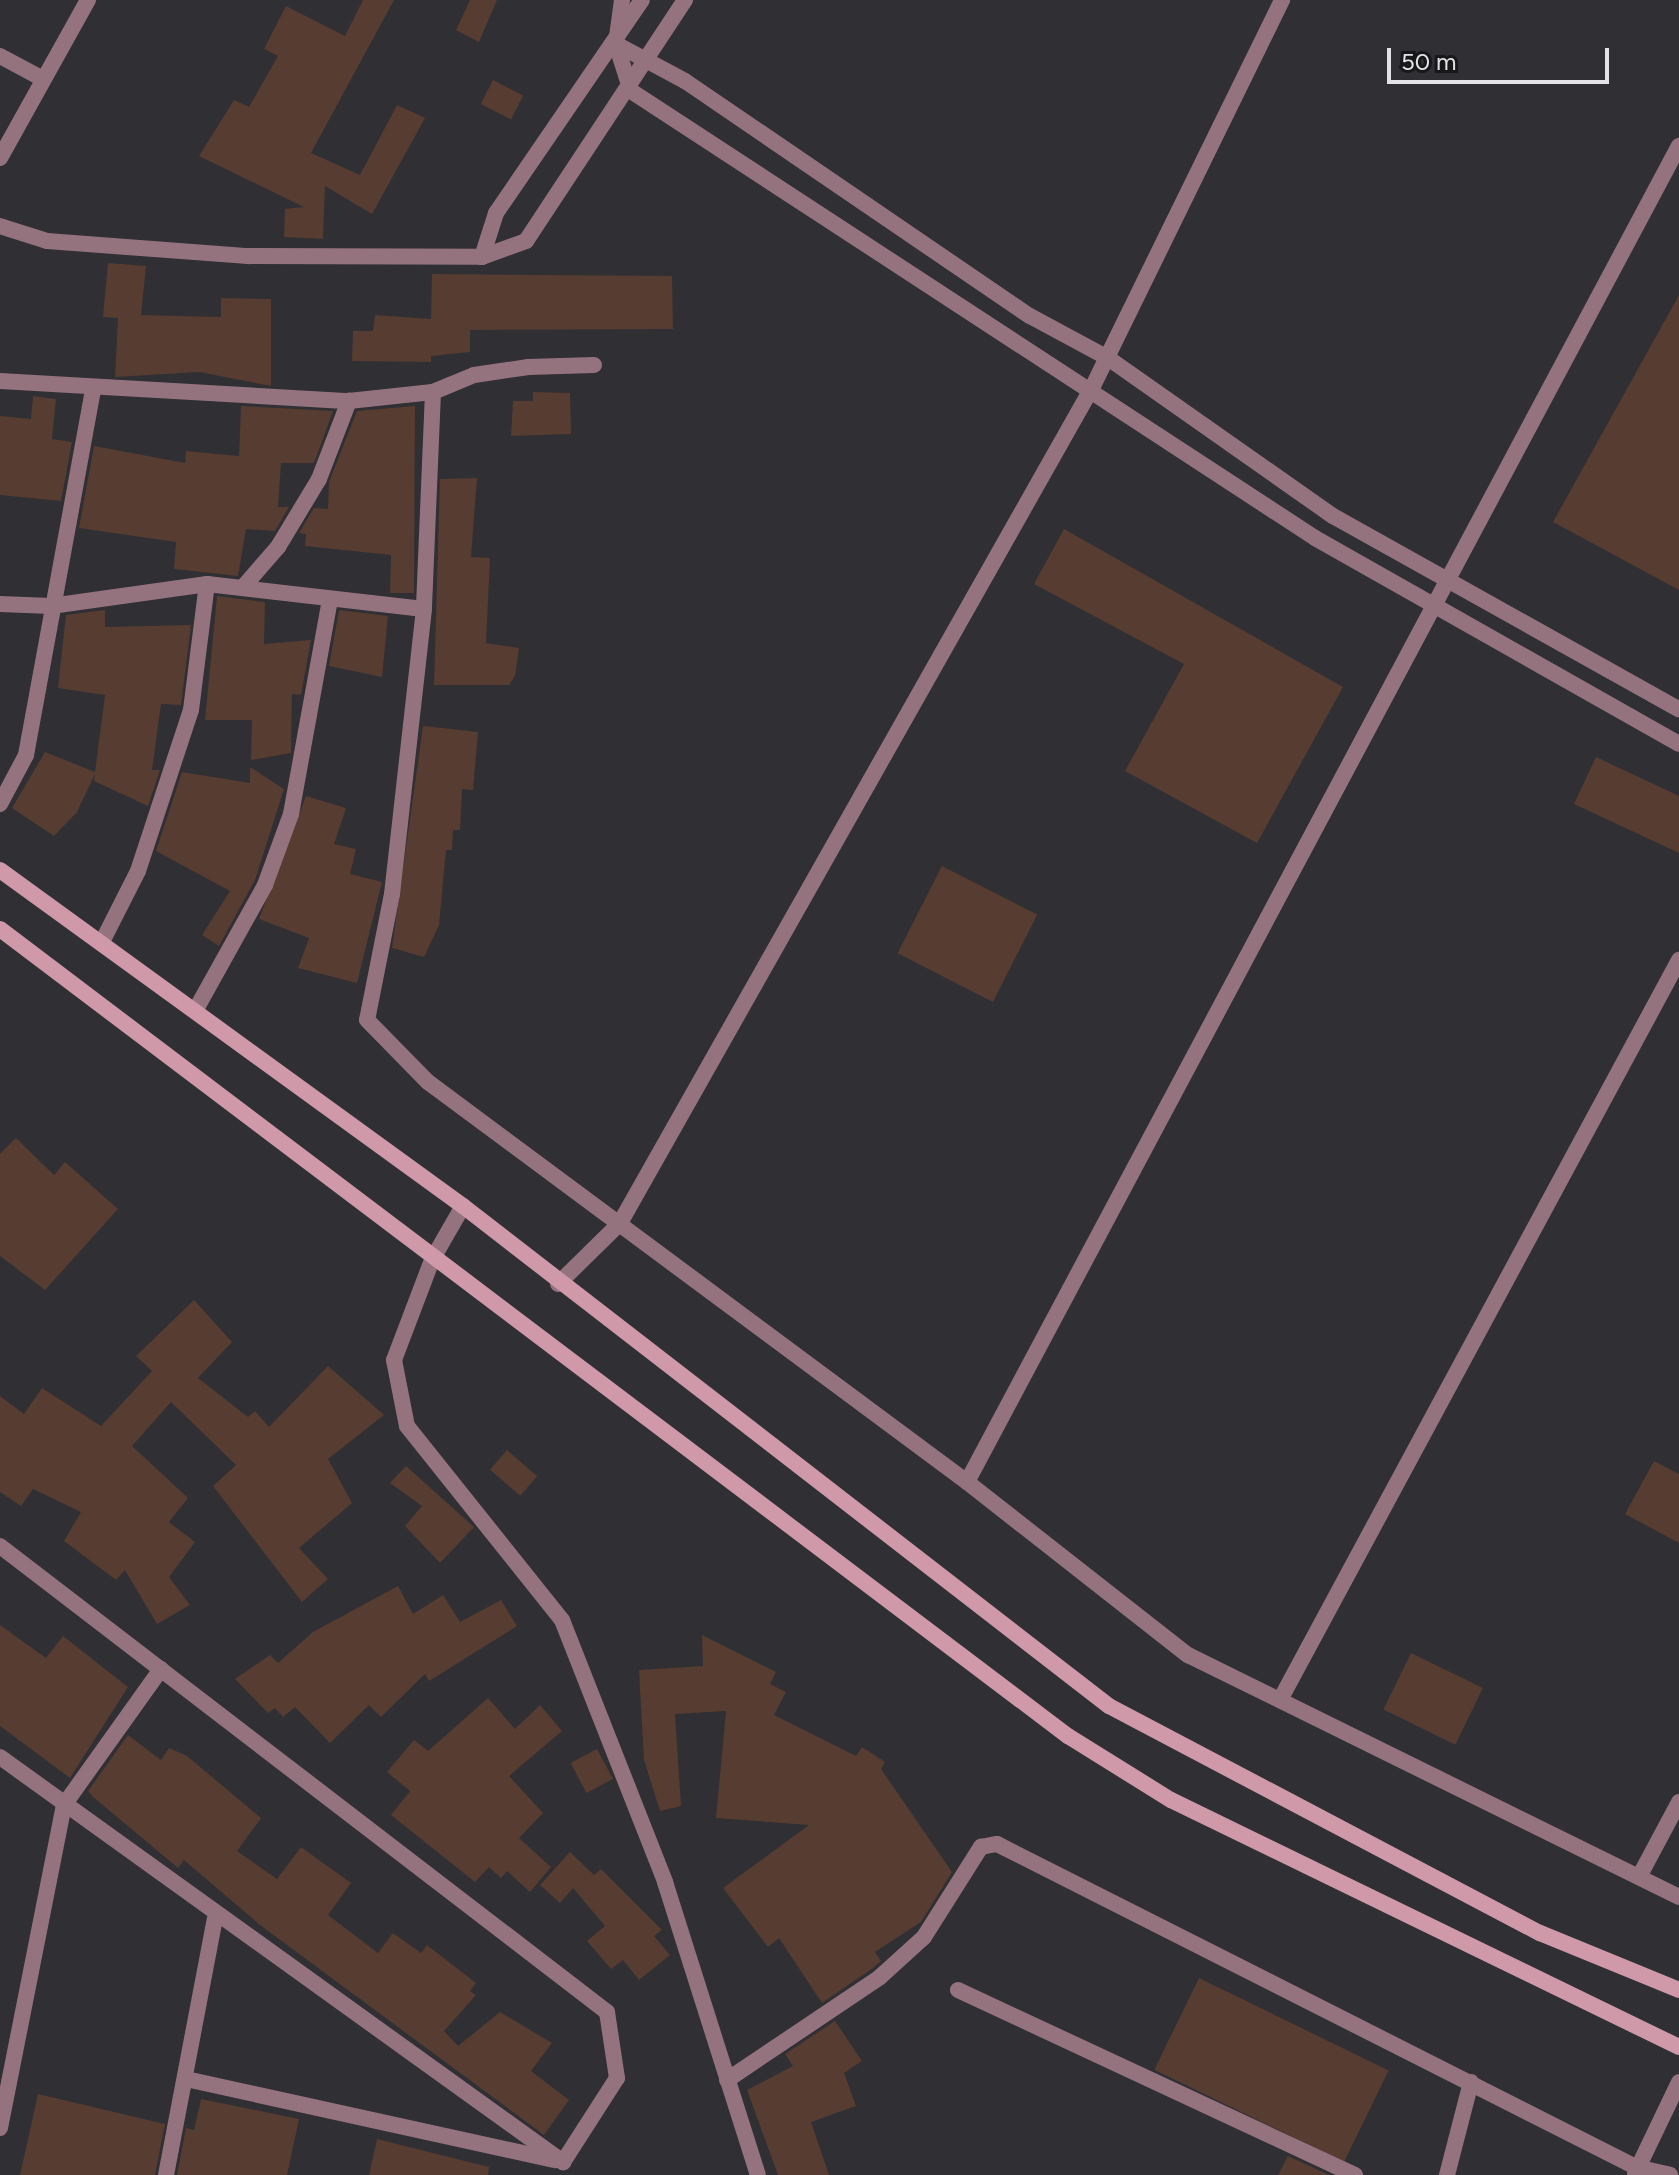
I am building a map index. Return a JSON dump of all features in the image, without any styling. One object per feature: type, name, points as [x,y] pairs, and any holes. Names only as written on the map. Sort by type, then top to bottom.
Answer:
[{"type":"main road","points":[[0,870],[463,1206],[558,1284],[1109,1706],[1540,1933],[1679,1990]]},
{"type":"main road","points":[[0,929],[432,1260],[1068,1736],[1171,1800],[1679,2047]]},
{"type":"street","points":[[0,158],[88,0]]},
{"type":"street","points":[[622,0],[616,44],[631,91],[1018,347],[1093,386],[1315,538],[1679,744]]},
{"type":"street","points":[[482,257],[496,213],[616,44],[642,0]]},
{"type":"street","points":[[0,226],[47,241],[248,256],[482,257],[526,241],[631,91],[685,0]]},
{"type":"street","points":[[558,1284],[620,1223],[1093,386],[1282,0]]},
{"type":"street","points":[[616,44],[650,60],[1030,316],[1108,358],[1333,516],[1679,709]]},
{"type":"street","points":[[0,56],[43,79]]},
{"type":"street","points":[[967,1482],[1437,607],[1679,146]]},
{"type":"street","points":[[0,381],[93,390],[349,401],[433,392],[474,375],[594,365]]},
{"type":"street","points":[[0,804],[26,755],[93,390]]},
{"type":"street","points":[[433,392],[424,609],[392,894],[367,1020],[428,1082],[967,1482],[1188,1655],[1679,1897]]},
{"type":"street","points":[[244,586],[278,547],[319,479],[349,401]]},
{"type":"street","points":[[0,604],[51,606],[207,584],[424,609]]},
{"type":"street","points":[[102,942],[138,871],[184,735],[207,584]]},
{"type":"street","points":[[195,1011],[265,885],[291,814],[330,599]]},
{"type":"street","points":[[1280,1700],[1679,960]]},
{"type":"street","points":[[463,1206],[432,1260],[394,1360],[407,1426],[562,1620],[665,1882],[758,2175]]},
{"type":"street","points":[[0,1546],[607,2012],[617,2078],[563,2162]]},
{"type":"street","points":[[0,2128],[8,2044],[64,1805],[161,1669]]},
{"type":"street","points":[[0,1757],[215,1919],[563,2162]]},
{"type":"street","points":[[1639,1877],[1679,1802]]},
{"type":"street","points":[[727,2080],[880,1977],[924,1937],[987,1844],[1471,2082],[1635,2171],[1670,2175]]},
{"type":"street","points":[[166,2175],[215,1919]]},
{"type":"street","points":[[958,1990],[1355,2175]]},
{"type":"street","points":[[186,2079],[563,2162]]},
{"type":"street","points":[[1447,2175],[1471,2082]]},
{"type":"street","points":[[1635,2171],[1679,2082]]},
{"type":"building","points":[[363,0],[394,0],[311,153],[360,175],[397,105],[425,118],[372,214],[325,186],[323,239],[284,237],[285,209],[304,207],[199,156],[234,100],[249,107],[278,56],[264,49],[286,6],[345,36]]},
{"type":"building","points":[[470,0],[497,0],[479,42],[456,30]]},
{"type":"building","points":[[493,80],[523,95],[511,119],[481,104]]},
{"type":"building","points":[[108,263],[146,266],[141,315],[221,317],[221,298],[271,299],[271,386],[199,372],[115,377],[118,318],[103,317]]},
{"type":"building","points":[[432,274],[672,276],[673,329],[470,330],[470,352],[431,356],[431,362],[352,361],[353,331],[373,331],[375,315],[431,319]]},
{"type":"building","points":[[1679,295],[1679,590],[1553,522]]},
{"type":"building","points":[[533,392],[570,393],[571,434],[511,436],[513,401],[533,401]]},
{"type":"building","points":[[33,396],[56,399],[52,439],[72,442],[61,501],[0,495],[0,416],[31,419]]},
{"type":"building","points":[[241,406],[333,411],[314,463],[281,463],[278,507],[289,507],[275,531],[246,529],[238,576],[174,569],[176,542],[79,528],[94,446],[185,463],[186,451],[239,456]]},
{"type":"building","points":[[415,406],[414,593],[390,593],[391,555],[305,546],[306,534],[299,533],[314,508],[328,509],[329,482],[357,411]]},
{"type":"building","points":[[477,478],[471,557],[490,558],[486,643],[519,648],[515,676],[509,685],[434,685],[440,479]]},
{"type":"building","points":[[1064,529],[1343,687],[1257,843],[1125,771],[1184,664],[1034,584]]},
{"type":"building","points":[[217,596],[265,602],[264,644],[311,640],[301,695],[292,694],[291,753],[251,760],[252,720],[205,720]]},
{"type":"building","points":[[105,610],[105,627],[191,625],[181,705],[161,704],[152,770],[160,770],[148,806],[94,781],[95,774],[77,812],[54,836],[12,808],[45,752],[95,772],[105,695],[58,688],[66,615]]},
{"type":"building","points":[[339,610],[388,616],[382,677],[329,666]]},
{"type":"building","points":[[423,726],[478,732],[473,790],[462,789],[460,830],[453,830],[452,850],[446,850],[439,925],[424,957],[392,948]]},
{"type":"building","points":[[1596,757],[1679,796],[1679,853],[1574,804]]},
{"type":"building","points":[[250,767],[284,789],[255,880],[219,946],[202,935],[230,891],[156,851],[182,772],[250,783]]},
{"type":"building","points":[[306,796],[346,808],[334,844],[356,849],[350,874],[382,882],[357,983],[298,968],[309,938],[259,919]]},
{"type":"building","points":[[942,866],[1037,915],[993,1002],[898,953]]},
{"type":"building","points":[[16,1138],[54,1175],[65,1162],[118,1209],[45,1290],[0,1256],[0,1154]]},
{"type":"building","points":[[194,1300],[232,1342],[198,1378],[248,1417],[255,1411],[269,1427],[328,1366],[384,1415],[328,1459],[352,1503],[299,1548],[328,1579],[302,1602],[213,1486],[236,1465],[171,1402],[132,1446],[188,1498],[169,1522],[195,1542],[169,1577],[190,1605],[157,1624],[125,1570],[116,1580],[64,1541],[81,1512],[33,1489],[21,1506],[0,1492],[0,1396],[24,1414],[42,1388],[101,1426],[152,1371],[136,1356]]},
{"type":"building","points":[[507,1450],[537,1476],[520,1496],[490,1470]]},
{"type":"building","points":[[1654,1461],[1679,1474],[1679,1543],[1625,1514]]},
{"type":"building","points":[[406,1466],[474,1527],[440,1563],[405,1526],[422,1506],[390,1483]]},
{"type":"building","points":[[398,1586],[413,1614],[443,1595],[460,1622],[501,1600],[517,1626],[429,1681],[425,1674],[381,1717],[369,1705],[330,1743],[295,1707],[283,1717],[275,1708],[268,1713],[235,1679],[270,1655],[278,1663],[313,1632]]},
{"type":"building","points":[[0,1625],[46,1658],[63,1636],[128,1687],[70,1778],[0,1726]]},
{"type":"building","points":[[702,1635],[776,1672],[770,1684],[786,1692],[774,1715],[856,1756],[862,1747],[885,1762],[881,1769],[952,1872],[921,1922],[875,1952],[881,1961],[822,2003],[779,1938],[768,1947],[723,1888],[809,1825],[716,1818],[726,1711],[675,1714],[681,1806],[660,1811],[644,1760],[639,1670],[703,1666]]},
{"type":"building","points":[[1411,1653],[1483,1688],[1455,1745],[1383,1710]]},
{"type":"building","points":[[488,1698],[515,1729],[540,1705],[562,1731],[509,1776],[543,1813],[519,1838],[551,1867],[530,1892],[507,1871],[501,1878],[489,1867],[475,1882],[391,1815],[410,1791],[387,1772],[414,1740],[428,1751]]},
{"type":"building","points":[[128,1735],[161,1760],[169,1748],[187,1756],[261,1818],[237,1851],[277,1879],[301,1847],[351,1883],[328,1915],[378,1953],[393,1933],[421,1953],[427,1945],[476,1983],[470,1991],[476,1995],[444,2031],[458,2046],[500,2012],[552,2043],[531,2071],[569,2100],[544,2135],[260,1925],[184,1860],[178,1868],[92,1796],[88,1791]]},
{"type":"building","points":[[597,1749],[613,1779],[586,1793],[571,1763]]},
{"type":"building","points":[[570,1852],[594,1875],[601,1869],[662,1930],[654,1936],[670,1955],[639,1980],[623,1960],[611,1969],[587,1941],[605,1926],[573,1888],[560,1903],[540,1885]]},
{"type":"building","points":[[1199,1978],[1389,2070],[1344,2162],[1154,2070]]},
{"type":"building","points":[[835,2021],[862,2061],[844,2073],[856,2106],[811,2122],[829,2175],[778,2175],[747,2090],[793,2066],[785,2054]]},
{"type":"building","points":[[38,2094],[165,2124],[155,2175],[20,2175]]},
{"type":"building","points":[[201,2099],[299,2119],[287,2175],[177,2175],[186,2128],[194,2130]]},
{"type":"building","points":[[377,2139],[489,2167],[488,2175],[369,2175]]},
{"type":"building","points":[[1288,2156],[1329,2175],[1278,2175]]}]
